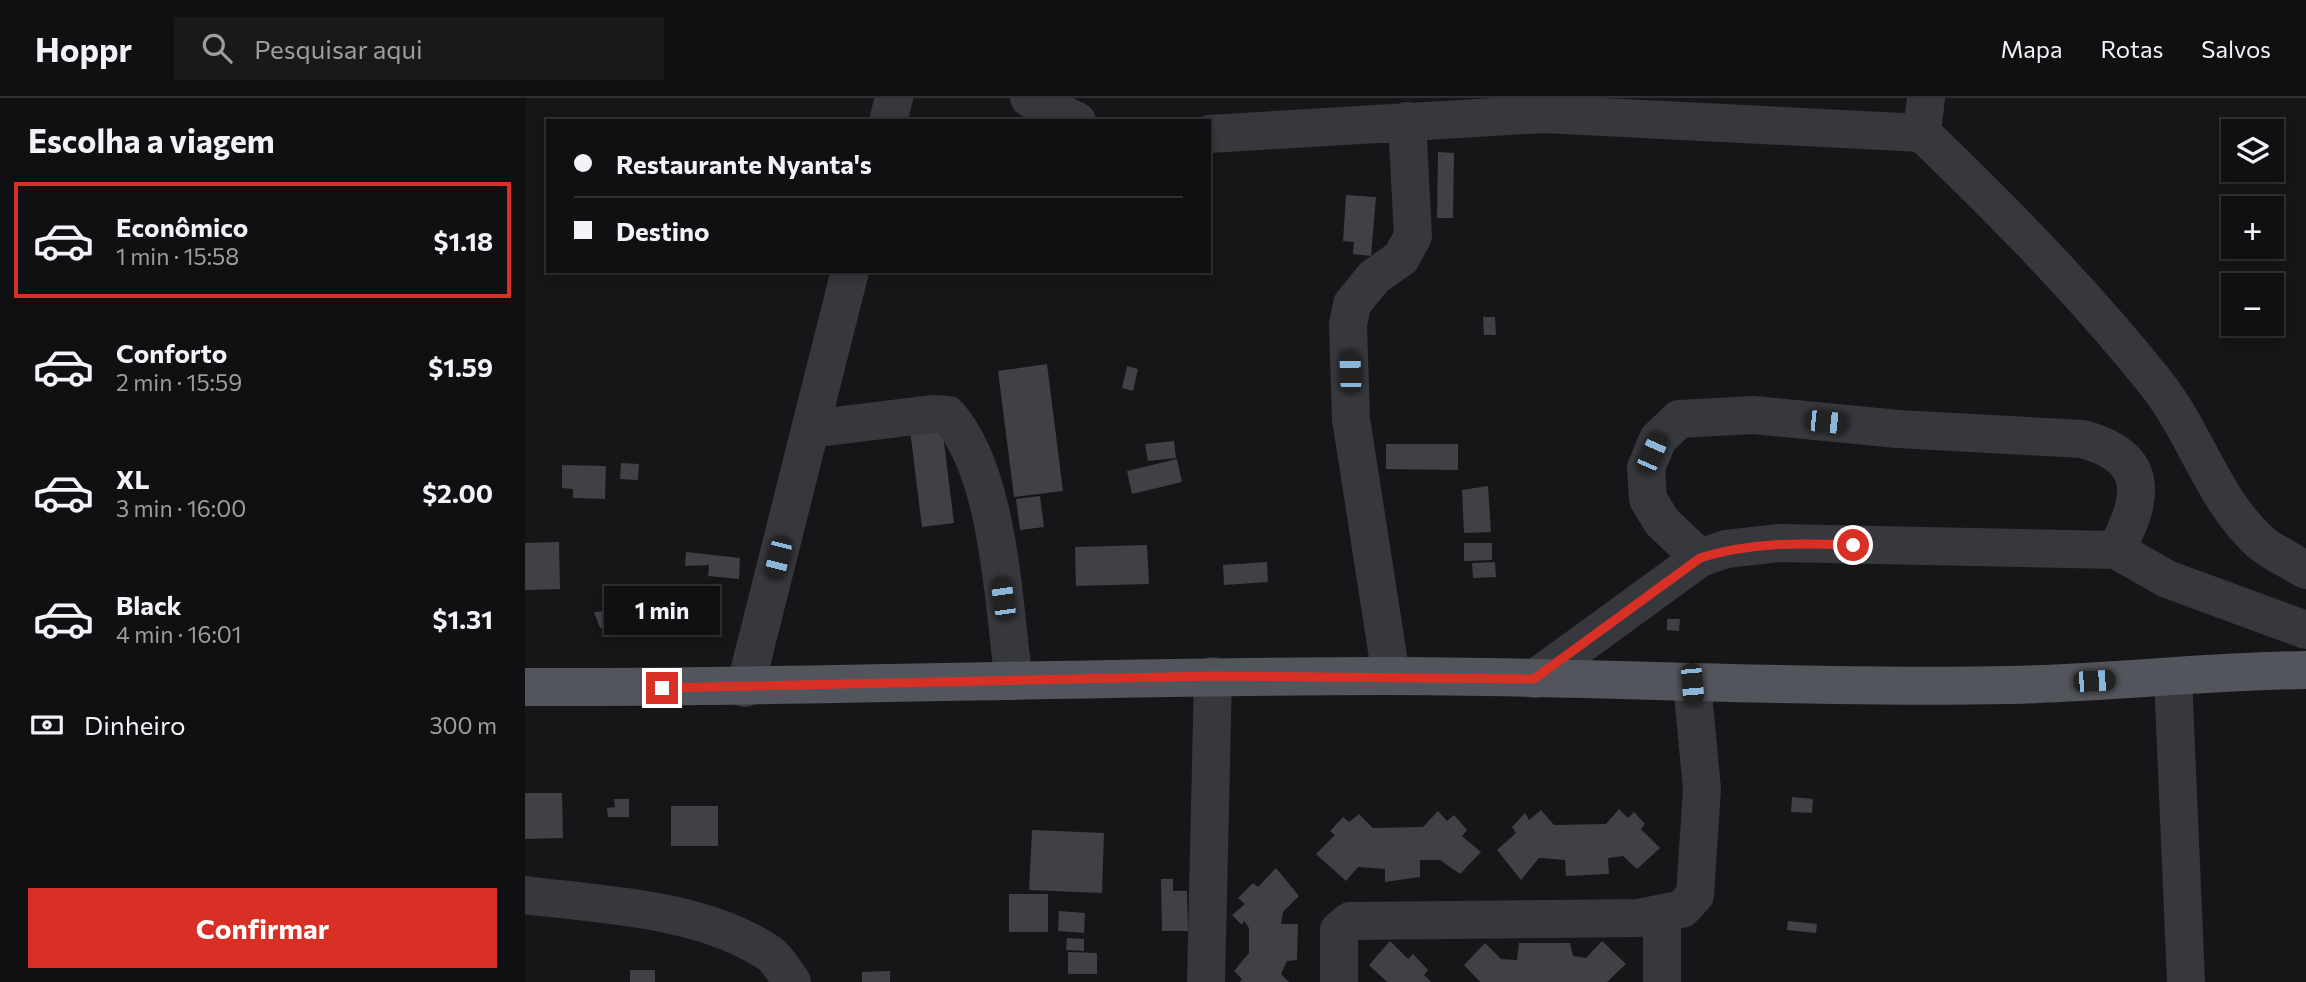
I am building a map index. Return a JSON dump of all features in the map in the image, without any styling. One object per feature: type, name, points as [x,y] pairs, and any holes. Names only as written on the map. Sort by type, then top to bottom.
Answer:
[{"type":"main road","points":[[525,687],[745,688],[1213,676],[1391,676],[1692,684],[2015,685],[2306,670]]},
{"type":"street","points":[[889,119],[894,98]]},
{"type":"street","points":[[1029,98],[1073,119]]},
{"type":"street","points":[[1211,134],[1544,114],[1924,115],[2156,383],[2185,423],[2226,505],[2262,544],[2306,570]]},
{"type":"street","points":[[1391,676],[1351,419],[1348,326],[1352,304],[1374,277],[1401,258],[1413,236],[1407,121]]},
{"type":"street","points":[[745,688],[849,273]]},
{"type":"street","points":[[810,429],[932,414],[948,415],[960,428],[977,461],[992,517],[1014,681]]},
{"type":"street","points":[[1700,558],[1662,522],[1648,499],[1646,468],[1658,439],[1679,419],[1753,415],[1898,429],[2082,439],[2108,446],[2127,464],[2139,491],[2133,517],[2116,550]]},
{"type":"street","points":[[1534,679],[1700,558],[1726,550],[1780,543],[2116,550],[2167,579],[2306,630]]},
{"type":"street","points":[[1206,982],[1213,676]]},
{"type":"street","points":[[2173,677],[2186,982]]},
{"type":"street","points":[[1339,982],[1339,930],[1350,920],[1638,918],[1682,909],[1695,895],[1702,789],[1692,684]]},
{"type":"street","points":[[525,895],[649,909],[713,927],[771,954],[792,982]]},
{"type":"street","points":[[1662,915],[1662,982]]},
{"type":"building","points":[[1438,152],[1454,153],[1453,218],[1437,218]]},
{"type":"building","points":[[1346,195],[1376,197],[1371,256],[1353,254],[1354,242],[1343,241]]},
{"type":"building","points":[[1483,317],[1495,317],[1496,335],[1484,335]]},
{"type":"building","points":[[1047,364],[1063,491],[1014,497],[998,371]]},
{"type":"building","points":[[1127,366],[1138,369],[1133,391],[1122,388]]},
{"type":"building","points":[[942,426],[954,523],[922,527],[910,430]]},
{"type":"building","points":[[1174,441],[1176,458],[1148,461],[1145,444]]},
{"type":"building","points":[[1386,444],[1458,444],[1458,470],[1386,469]]},
{"type":"building","points":[[1177,459],[1182,482],[1132,494],[1127,471]]},
{"type":"building","points":[[621,463],[639,464],[638,480],[620,479]]},
{"type":"building","points":[[562,465],[606,466],[605,499],[573,498],[573,489],[562,488]]},
{"type":"building","points":[[1488,486],[1491,532],[1464,533],[1462,490]]},
{"type":"building","points":[[1040,496],[1044,527],[1020,530],[1016,499]]},
{"type":"building","points":[[559,542],[560,589],[525,590],[525,543]]},
{"type":"building","points":[[1464,543],[1492,543],[1492,560],[1464,561]]},
{"type":"building","points":[[1147,545],[1149,584],[1076,586],[1075,547]]},
{"type":"building","points":[[686,552],[740,558],[739,579],[708,576],[709,565],[685,566]]},
{"type":"building","points":[[1267,562],[1268,582],[1224,585],[1223,565]]},
{"type":"building","points":[[1495,562],[1496,577],[1473,578],[1472,563]]},
{"type":"building","points":[[616,610],[618,626],[600,628],[594,612]]},
{"type":"building","points":[[1667,619],[1680,619],[1679,631],[1667,630]]},
{"type":"building","points":[[525,793],[562,793],[563,838],[525,839]]},
{"type":"building","points":[[1792,797],[1813,799],[1812,813],[1791,812]]},
{"type":"building","points":[[614,799],[629,799],[629,817],[608,817],[607,808],[615,807]]},
{"type":"building","points":[[671,806],[718,806],[718,846],[671,846]]},
{"type":"building","points":[[1619,809],[1628,818],[1634,812],[1645,824],[1641,829],[1660,848],[1637,869],[1623,856],[1608,858],[1609,874],[1566,876],[1565,860],[1539,858],[1521,880],[1497,850],[1516,833],[1512,827],[1525,813],[1529,820],[1541,810],[1554,825],[1606,824]]},
{"type":"building","points":[[1438,811],[1447,821],[1454,815],[1467,830],[1462,836],[1481,852],[1460,874],[1440,860],[1420,860],[1420,877],[1385,882],[1385,869],[1358,867],[1346,881],[1316,854],[1335,835],[1330,831],[1343,817],[1349,822],[1359,814],[1373,828],[1423,827]]},
{"type":"building","points":[[1032,830],[1104,833],[1102,893],[1029,890]]},
{"type":"building","points":[[1276,868],[1299,896],[1283,912],[1281,924],[1298,924],[1297,960],[1287,961],[1281,974],[1289,982],[1240,982],[1242,979],[1234,971],[1249,953],[1249,928],[1244,921],[1242,925],[1232,915],[1245,904],[1238,898],[1253,883],[1258,887]]},
{"type":"building","points":[[1161,879],[1173,879],[1173,891],[1187,891],[1188,931],[1162,931]]},
{"type":"building","points":[[1009,894],[1048,894],[1048,932],[1009,932]]},
{"type":"building","points":[[1059,911],[1085,913],[1084,933],[1058,931]]},
{"type":"building","points":[[1788,921],[1817,924],[1816,933],[1787,930]]},
{"type":"building","points":[[1067,938],[1084,939],[1084,951],[1066,950]]},
{"type":"building","points":[[1390,941],[1408,959],[1413,954],[1428,970],[1424,975],[1431,982],[1387,982],[1369,965]]},
{"type":"building","points":[[1602,941],[1626,964],[1607,982],[1480,982],[1464,965],[1485,943],[1501,959],[1517,960],[1519,943],[1570,943],[1573,956],[1586,958]]},
{"type":"building","points":[[1068,952],[1097,953],[1097,974],[1068,974]]},
{"type":"building","points":[[630,970],[655,970],[655,982],[630,982]]},
{"type":"building","points":[[890,971],[890,982],[862,982],[862,972]]},
{"type":"route","points":[[662,688],[1213,676],[1534,679],[1700,558],[1726,550],[1780,543],[1853,545]]}]
